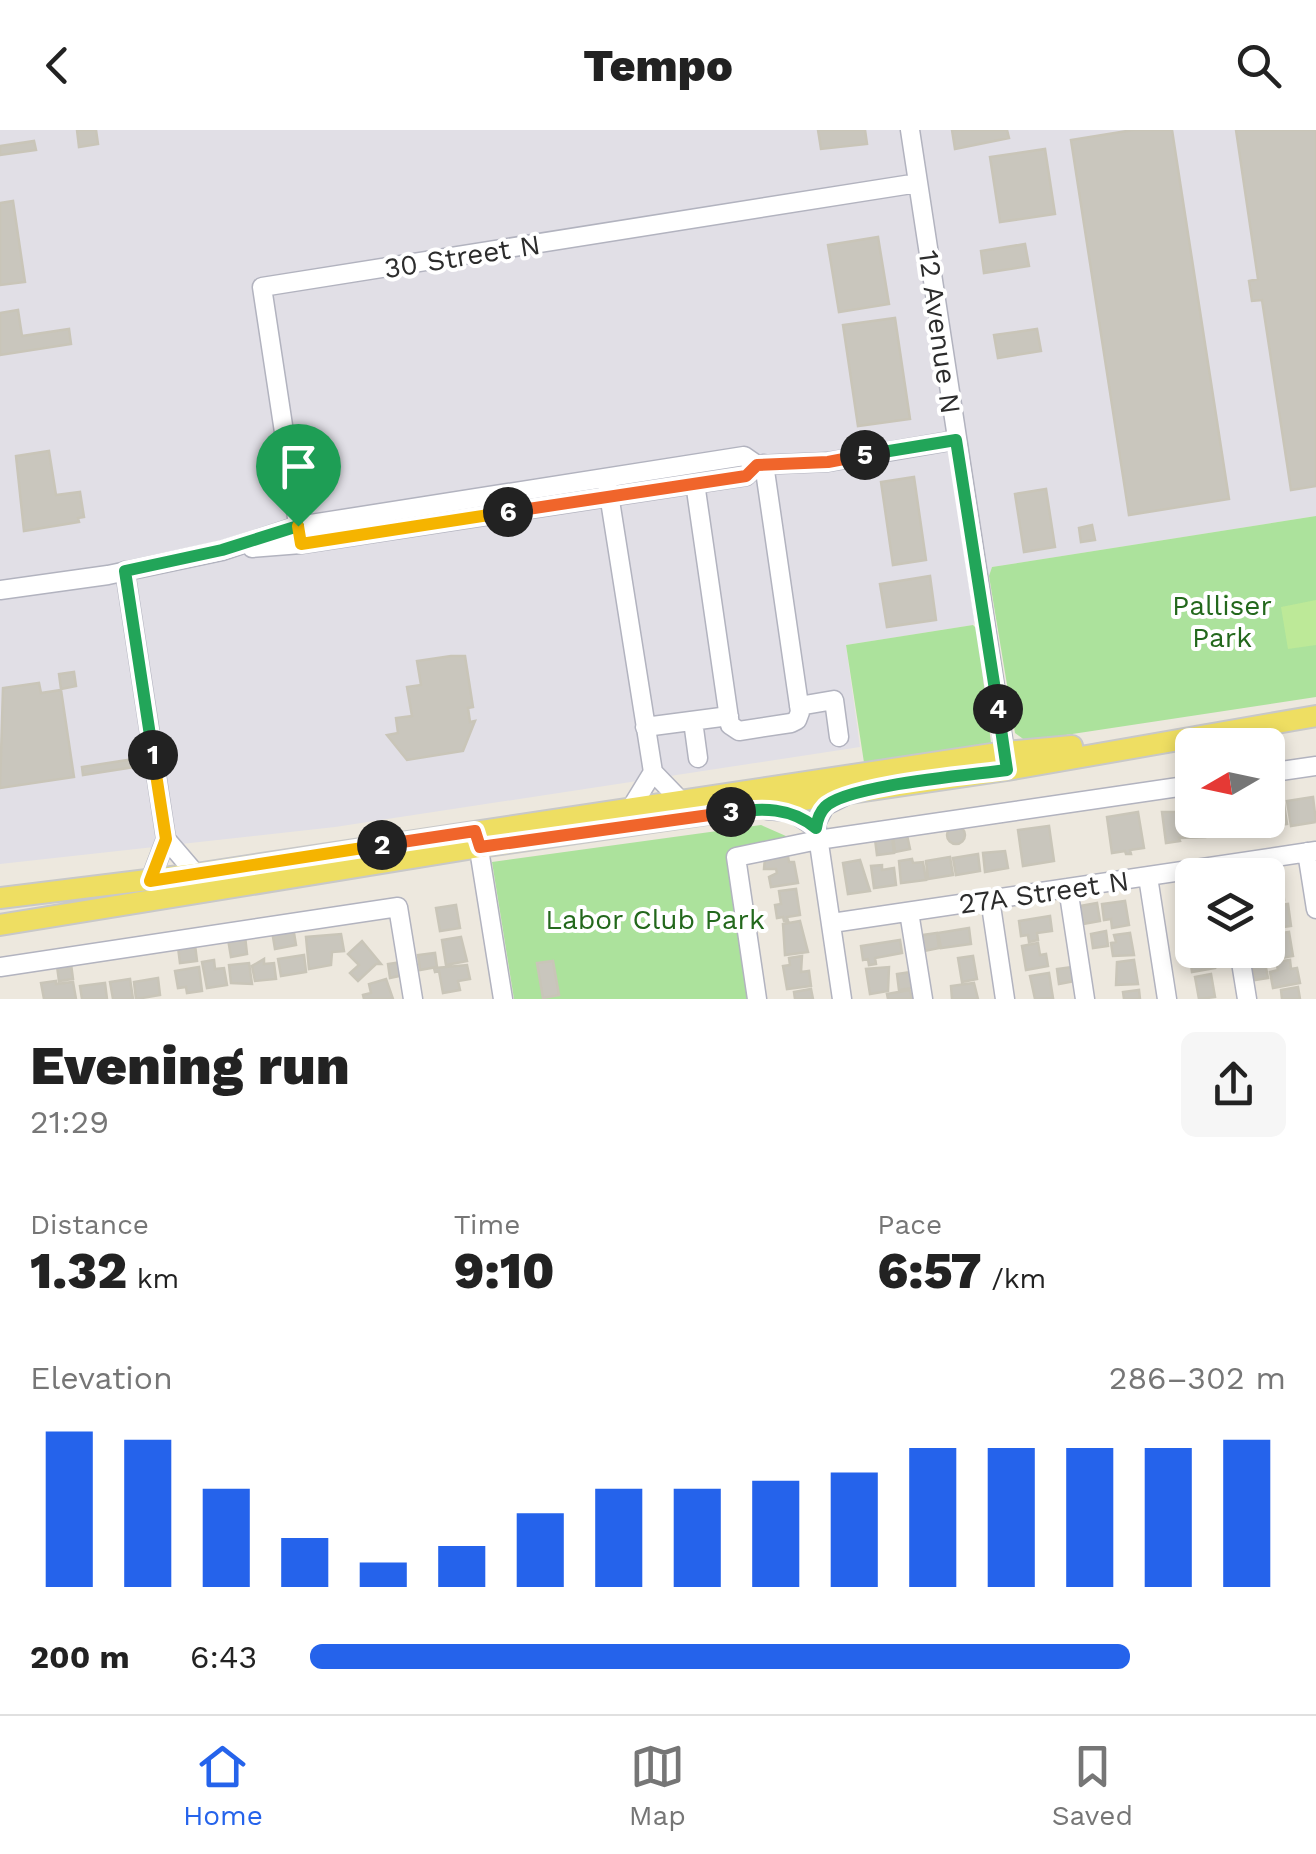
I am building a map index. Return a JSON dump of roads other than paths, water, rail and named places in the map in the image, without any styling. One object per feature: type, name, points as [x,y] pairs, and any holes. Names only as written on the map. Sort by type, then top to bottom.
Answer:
[{"type":"main road","points":[[0,924],[631,808],[1006,761],[1316,716]]},
{"type":"main road","points":[[0,898],[757,809],[1006,761]]},
{"type":"street","name":"12 Avenue N","points":[[910,130],[1006,761]]},
{"type":"street","name":"30 Street N","points":[[300,535],[262,288],[918,183]]},
{"type":"street","points":[[0,590],[125,571],[300,535],[608,487],[744,456],[761,465],[828,462],[956,440]]},
{"type":"street","points":[[608,487],[746,476],[761,465]]},
{"type":"street","points":[[695,483],[733,730],[798,720],[761,465]]},
{"type":"street","points":[[608,487],[652,772],[680,802]]},
{"type":"street","points":[[125,571],[166,839],[150,881]]},
{"type":"street","points":[[799,706],[842,699],[840,737]]},
{"type":"street","points":[[646,727],[729,716]]},
{"type":"street","points":[[694,720],[698,758]]},
{"type":"street","points":[[1285,771],[1316,766]]},
{"type":"street","points":[[631,808],[652,772]]},
{"type":"street","points":[[757,999],[736,856],[817,834],[1175,786]]},
{"type":"street","points":[[842,999],[816,822],[825,806],[852,792]]},
{"type":"street","points":[[757,809],[792,812],[817,834]]},
{"type":"street","points":[[166,839],[196,874]]},
{"type":"street","points":[[477,839],[503,999]]},
{"type":"street","points":[[1312,851],[1316,909]]},
{"type":"street","name":"27A Street N","points":[[1281,858],[1312,851]]},
{"type":"street","name":"27A Street N","points":[[832,923],[1175,875]]},
{"type":"street","points":[[1148,877],[1167,999]]},
{"type":"street","points":[[1068,888],[1085,999]]},
{"type":"street","points":[[990,899],[1005,999]]},
{"type":"street","points":[[0,967],[398,907],[413,999]]},
{"type":"street","points":[[910,912],[923,999]]},
{"type":"street","points":[[1242,968],[1247,999]]},
{"type":"park label","name":"Palliser Park","points":[[1222,621]]},
{"type":"park label","name":"Labor Club Park","points":[[655,919]]}]
